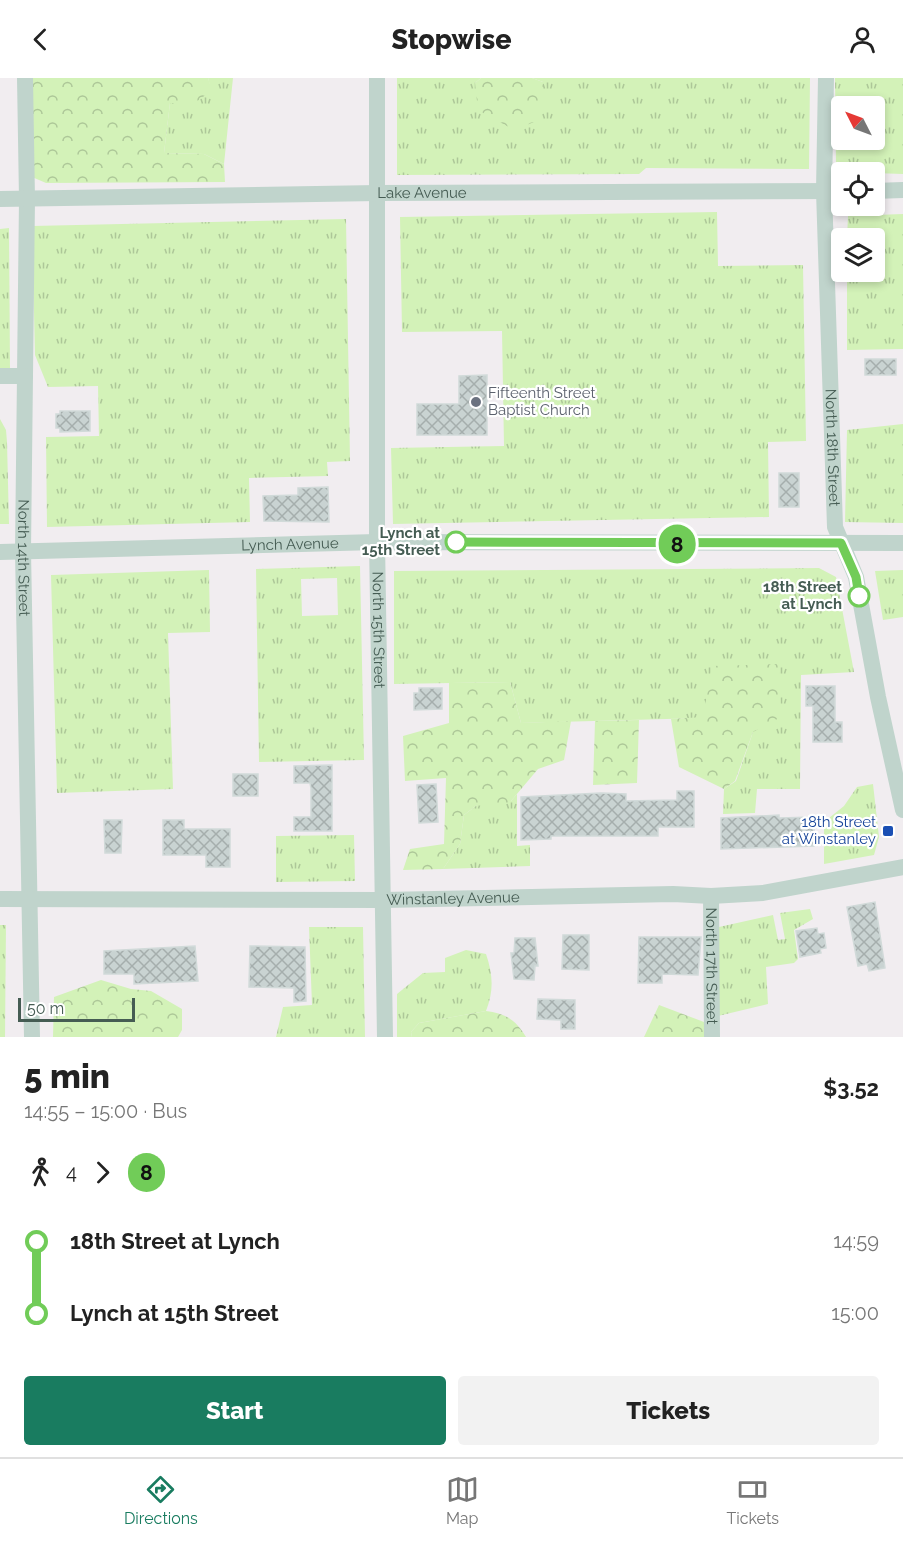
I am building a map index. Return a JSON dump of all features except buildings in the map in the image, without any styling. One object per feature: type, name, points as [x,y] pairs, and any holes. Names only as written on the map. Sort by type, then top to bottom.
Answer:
[{"type":"street","name":"North 14th Street","points":[[25,78],[27,199],[23,551],[32,1037]]},
{"type":"street","name":"North 15th Street","points":[[377,78],[377,542],[385,1037]]},
{"type":"street","name":"North 18th Street","points":[[826,78],[824,191],[832,495],[835,527],[856,577],[878,697],[903,810]]},
{"type":"street","points":[[885,191],[903,190]]},
{"type":"street","name":"Lake Avenue","points":[[0,199],[378,193],[831,191]]},
{"type":"street","points":[[0,376],[25,376]]},
{"type":"street","name":"Lynch Avenue","points":[[0,552],[377,542],[903,543]]},
{"type":"street","name":"Winstanley Avenue","points":[[0,899],[384,900],[673,894],[711,896],[763,893],[903,867]]},
{"type":"street","name":"North 17th Street","points":[[711,896],[712,1037]]},
{"type":"green space","points":[[31,78],[208,78],[212,90],[195,103],[170,103],[164,153],[204,154],[224,164],[225,182],[46,183],[32,177]]},
{"type":"green space","points":[[208,78],[233,78],[224,164],[204,154],[164,153],[170,103],[211,90]]},
{"type":"green space","points":[[397,78],[481,78],[475,83],[543,82],[532,78],[810,78],[809,169],[646,168],[639,174],[397,175]]},
{"type":"green space","points":[[481,78],[532,78],[543,82],[539,120],[514,130],[478,110],[475,83]]},
{"type":"green space","points":[[835,78],[903,78],[903,174],[885,173],[885,162],[836,162],[836,150],[885,150],[885,96],[835,96]]},
{"type":"green space","points":[[717,212],[718,266],[803,265],[806,441],[768,442],[769,517],[393,524],[391,448],[504,446],[502,331],[402,332],[400,217]]},
{"type":"green space","points":[[903,214],[903,349],[847,350],[847,282],[885,282],[885,228],[847,228],[848,216]]},
{"type":"green space","points":[[346,219],[350,461],[327,462],[328,476],[249,478],[250,522],[47,527],[46,437],[99,436],[98,386],[48,387],[35,355],[32,226]]},
{"type":"green space","points":[[9,228],[10,369],[0,369],[0,229]]},
{"type":"green space","points":[[0,419],[6,430],[9,524],[0,524]]},
{"type":"green space","points":[[903,424],[903,523],[845,522],[847,430]]},
{"type":"green space","points":[[360,566],[364,760],[259,762],[256,569]],"holes":[[[337,578],[338,615],[302,616],[301,579]]]},
{"type":"green space","points":[[819,568],[836,577],[854,672],[801,675],[800,789],[757,789],[755,813],[723,814],[724,789],[736,781],[753,732],[703,718],[521,723],[510,682],[394,684],[394,571]]},
{"type":"green space","points":[[209,570],[210,632],[168,633],[173,789],[57,793],[51,575]]},
{"type":"green space","points":[[903,570],[903,617],[883,620],[875,571]]},
{"type":"green space","points":[[779,664],[781,717],[753,732],[735,781],[724,789],[679,767],[671,719],[703,717],[712,666]]},
{"type":"green space","points":[[510,682],[521,723],[571,721],[564,760],[538,769],[511,801],[496,809],[477,805],[464,815],[460,844],[443,869],[403,870],[410,849],[444,844],[446,778],[405,781],[403,736],[449,723],[449,683]]},
{"type":"green space","points":[[639,720],[637,783],[593,785],[595,721]]},
{"type":"green space","points":[[873,784],[879,837],[874,855],[824,864],[824,822],[844,806],[857,787]]},
{"type":"green space","points":[[517,794],[517,846],[530,845],[530,866],[443,869],[460,844],[464,815],[477,805],[511,801]]},
{"type":"green space","points":[[354,835],[355,881],[276,882],[276,836]]},
{"type":"green space","points":[[810,909],[813,919],[794,930],[798,959],[794,963],[766,967],[768,1004],[718,1016],[719,927],[773,915],[778,940],[785,939],[780,913]]},
{"type":"green space","points":[[0,925],[6,925],[5,1037],[0,1037]]},
{"type":"green space","points":[[309,927],[363,927],[365,1037],[276,1037],[283,1007],[312,1005]]},
{"type":"green space","points":[[466,950],[486,954],[492,982],[486,1011],[419,1023],[411,1032],[412,1037],[397,1037],[397,994],[423,973],[445,972],[445,958]]},
{"type":"green space","points":[[101,980],[131,989],[151,991],[182,1009],[182,1030],[178,1037],[53,1037],[54,997]]},
{"type":"green space","points":[[659,1005],[704,1022],[704,1037],[644,1037]]},
{"type":"green space","points":[[486,1011],[509,1018],[526,1037],[412,1037],[411,1032],[419,1023]]},
{"type":"bus line","name":"8","points":[[456,542],[841,543],[856,577],[859,596]]},
{"type":"place","name":"Fifteenth Street Baptist Church","points":[[476,402]]},
{"type":"place","name":"Lynch at 15th Street","points":[[456,542]]},
{"type":"place","name":"18th Street at Lynch","points":[[859,596]]},
{"type":"place","name":"18th Street at Winstanley","points":[[888,831]]}]
